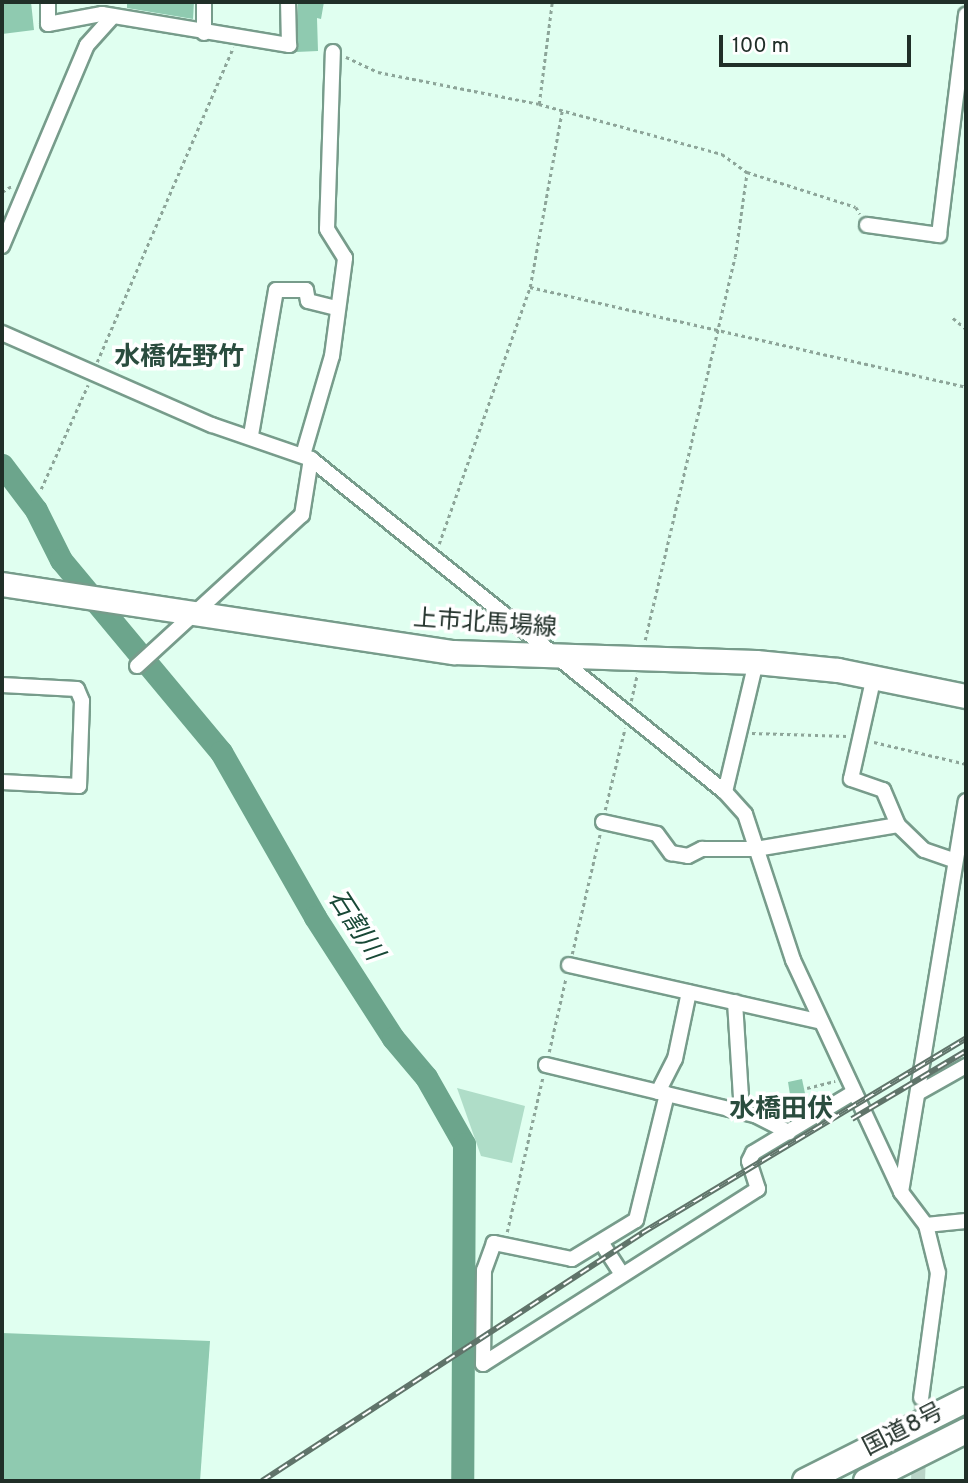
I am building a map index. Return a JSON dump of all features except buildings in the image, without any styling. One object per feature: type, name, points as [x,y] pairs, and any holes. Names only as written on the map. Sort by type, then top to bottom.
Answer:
[{"type":"highway","name":"国道8号","points":[[804,1481],[966,1400]]},
{"type":"highway","name":"国道8号","points":[[866,1481],[966,1431]]},
{"type":"main road","name":"上市北馬場線","points":[[2,584],[453,652],[756,662],[874,676],[966,696]]},
{"type":"street","points":[[48,2],[48,24],[113,16],[289,45],[288,2]]},
{"type":"street","points":[[204,2],[204,33]]},
{"type":"street","points":[[867,225],[939,235],[966,15]]},
{"type":"street","points":[[2,246],[87,45],[113,16]]},
{"type":"street","points":[[137,666],[302,515],[307,457],[332,356],[345,258],[327,229],[333,52]]},
{"type":"street","points":[[251,435],[276,290],[306,290],[308,301],[337,308]]},
{"type":"street","points":[[2,333],[212,425],[251,435],[307,457],[434,557],[628,719],[724,792],[745,814],[821,1021],[901,1192],[926,1225],[938,1273],[921,1398]]},
{"type":"street","points":[[724,792],[756,662]]},
{"type":"street","points":[[874,676],[851,779],[883,790],[898,825],[925,850],[953,860]]},
{"type":"street","points":[[2,685],[77,689],[82,701],[79,786],[2,782]]},
{"type":"street","points":[[901,1192],[953,860],[966,801]]},
{"type":"street","points":[[603,822],[657,834],[671,853],[756,849],[898,825]]},
{"type":"street","points":[[569,965],[821,1021]]},
{"type":"street","points":[[689,992],[675,1059],[663,1093],[636,1220],[572,1259],[494,1243],[484,1270],[483,1364],[758,1189],[749,1161],[753,1153],[854,1092]]},
{"type":"street","points":[[735,1002],[742,1112]]},
{"type":"street","points":[[545,1065],[742,1112],[789,1132]]},
{"type":"street","points":[[918,1093],[966,1066]]},
{"type":"street","points":[[926,1225],[966,1221]]},
{"type":"street","points":[[601,1242],[622,1274]]},
{"type":"path","points":[[539,104],[552,2]]},
{"type":"path","points":[[41,489],[237,38]]},
{"type":"path","points":[[333,52],[378,72],[539,104],[722,154],[747,172],[856,207],[867,225]]},
{"type":"path","points":[[434,557],[530,287],[562,111]]},
{"type":"path","points":[[494,1243],[512,1227],[545,1065],[717,331],[747,193],[747,172]]},
{"type":"path","points":[[530,287],[966,387]]},
{"type":"path","points":[[953,318],[966,329]]},
{"type":"path","points":[[807,1088],[848,1078]]},
{"type":"green space","points":[[457,1088],[525,1106],[512,1163],[481,1156]]},
{"type":"waterway","name":"石割川","points":[[2,465],[36,510],[61,560],[221,752],[315,917],[393,1038],[426,1077],[464,1144],[462,1481]]},
{"type":"tunnel","points":[[918,1481],[921,1398]]},
{"type":"railway","points":[[262,1481],[642,1233],[966,1038]]},
{"type":"railway","points":[[852,1119],[966,1051]]},
{"type":"district","name":"水橋佐野竹","points":[[179,359]]},
{"type":"district","name":"水橋田伏","points":[[781,1111]]}]
